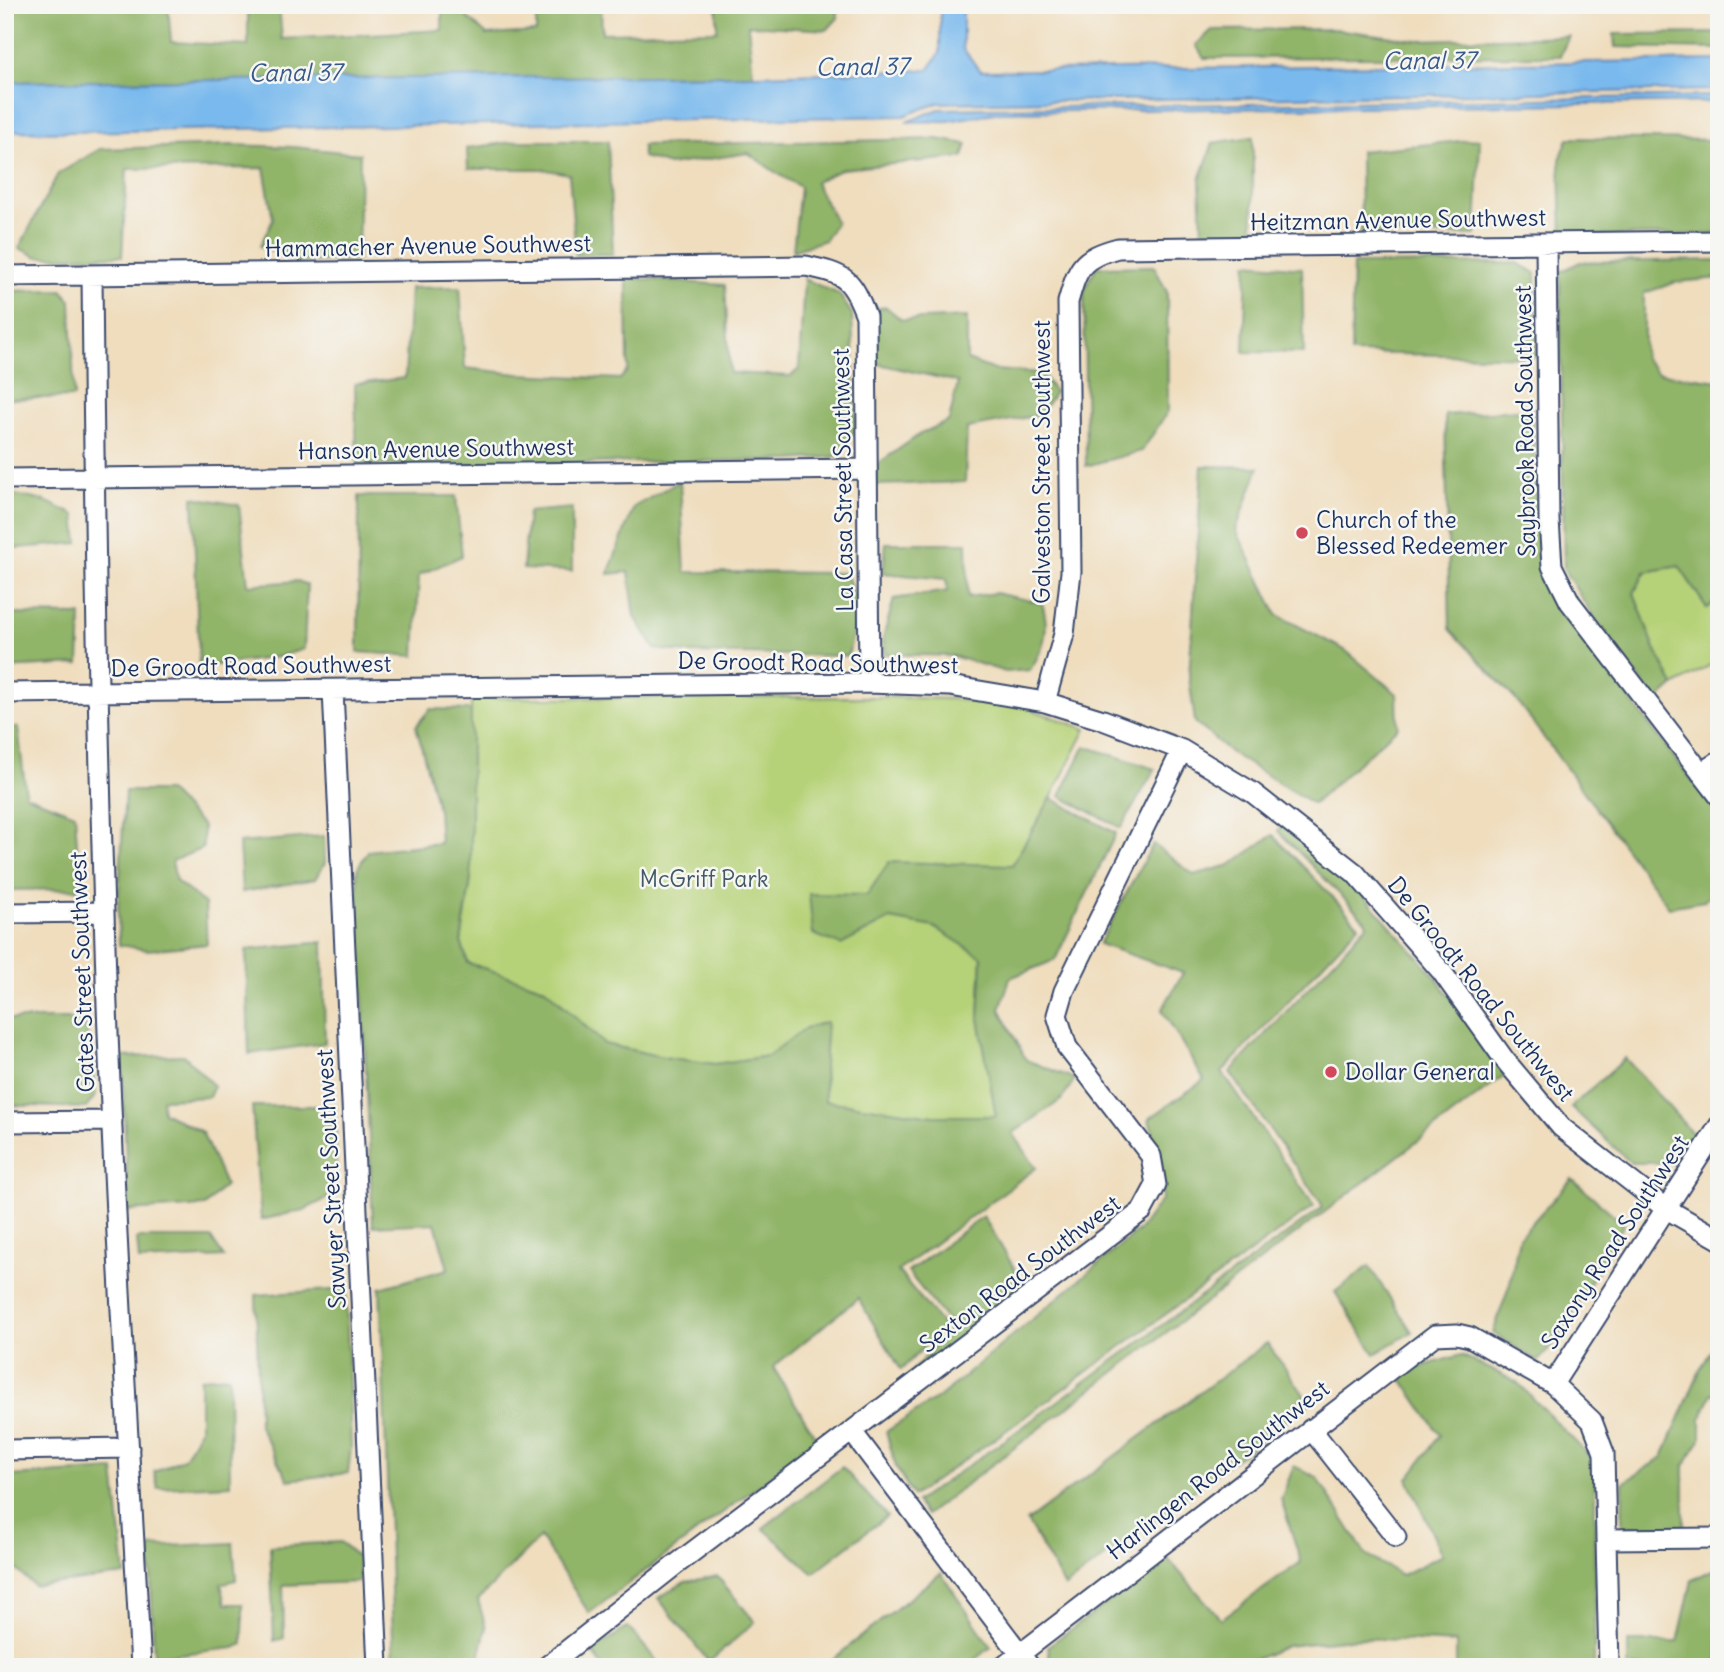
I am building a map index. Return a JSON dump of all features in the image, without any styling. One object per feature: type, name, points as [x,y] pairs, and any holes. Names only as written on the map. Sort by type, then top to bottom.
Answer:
[{"type":"street","name":"Heitzman Avenue Southwest","points":[[1083,265],[1094,255],[1118,248],[1719,241]]},
{"type":"street","name":"Saybrook Road Southwest","points":[[1546,243],[1549,520],[1552,566],[1570,602],[1719,796]]},
{"type":"street","name":"Galveston Street Southwest","points":[[1045,702],[1064,634],[1071,572],[1068,302],[1083,265]]},
{"type":"street","name":"Hammacher Avenue Southwest","points":[[5,276],[806,266],[835,272],[848,282]]},
{"type":"street","name":"Gates Street Southwest","points":[[92,275],[104,912],[112,1121],[141,1667]]},
{"type":"street","name":"La Casa Street Southwest","points":[[848,282],[857,293],[866,316],[869,683]]},
{"type":"street","name":"Hanson Avenue Southwest","points":[[5,479],[867,470]]},
{"type":"street","name":"De Groodt Road Southwest","points":[[5,693],[869,683],[950,685],[1045,702],[1103,720],[1182,750],[1253,793],[1355,873],[1442,972],[1504,1059],[1561,1127],[1665,1208],[1719,1239]]},
{"type":"street","name":"Sawyer Street Southwest","points":[[332,690],[378,1667]]},
{"type":"street","name":"Sexton Road Southwest","points":[[546,1667],[674,1566],[1142,1212],[1156,1185],[1151,1156],[1067,1047],[1057,1015],[1064,991],[1182,750]]},
{"type":"street","points":[[1701,774],[1719,761]]},
{"type":"street","points":[[5,913],[104,912]]},
{"type":"street","points":[[5,1122],[112,1121]]},
{"type":"street","name":"Saxony Road Southwest","points":[[1553,1384],[1719,1126]]},
{"type":"street","name":"Harlingen Road Southwest","points":[[1003,1667],[1025,1660],[1311,1429],[1434,1335],[1457,1334],[1470,1337],[1553,1384]]},
{"type":"street","points":[[1553,1384],[1592,1422],[1604,1453],[1609,1667]]},
{"type":"street","points":[[1311,1429],[1396,1536]]},
{"type":"street","points":[[853,1433],[1025,1660]]},
{"type":"street","points":[[5,1450],[129,1448]]},
{"type":"street","points":[[1606,1539],[1719,1538]]},
{"type":"green space","points":[[5,5],[168,5],[171,42],[248,46],[248,5],[279,5],[282,39],[442,30],[442,5],[466,5],[467,17],[487,35],[536,32],[537,5],[601,5],[602,33],[717,31],[717,5],[838,5],[838,18],[827,30],[748,25],[753,75],[5,82]]},
{"type":"green space","points":[[1334,29],[1417,40],[1569,36],[1560,56],[1204,58],[1196,45],[1212,30]]},
{"type":"green space","points":[[1719,33],[1719,49],[1615,47],[1614,34]]},
{"type":"green space","points":[[1253,137],[1253,239],[1202,236],[1200,180],[1213,143]]},
{"type":"green space","points":[[1568,138],[1719,140],[1719,234],[1562,236],[1560,160]]},
{"type":"green space","points":[[937,139],[967,144],[963,157],[842,169],[815,182],[836,222],[825,240],[793,251],[800,187],[748,153],[669,165],[643,157],[642,145]]},
{"type":"green space","points":[[1480,139],[1476,235],[1361,235],[1360,151]]},
{"type":"green space","points":[[520,141],[608,141],[613,254],[576,255],[569,174],[542,169],[468,169],[467,148]]},
{"type":"green space","points":[[233,145],[294,147],[360,154],[358,260],[297,262],[260,246],[273,219],[264,168],[127,169],[122,256],[38,257],[19,248],[58,174],[100,149]]},
{"type":"green space","points":[[1719,260],[1719,278],[1677,282],[1644,293],[1644,358],[1658,373],[1719,381],[1719,600],[1707,608],[1679,566],[1645,572],[1634,593],[1655,649],[1674,686],[1657,701],[1601,629],[1564,570],[1560,272],[1580,262]]},
{"type":"green space","points":[[1247,263],[1302,268],[1304,353],[1244,352]]},
{"type":"green space","points":[[1517,263],[1536,273],[1537,357],[1351,353],[1353,264]]},
{"type":"green space","points":[[1154,266],[1167,292],[1168,411],[1142,451],[1086,466],[1084,291],[1096,267]]},
{"type":"green space","points":[[627,278],[725,285],[730,373],[791,376],[799,369],[804,279],[839,294],[852,314],[856,429],[841,456],[790,460],[357,466],[355,384],[405,378],[410,288],[460,287],[465,368],[518,374],[620,379],[628,370]]},
{"type":"green space","points":[[62,290],[71,301],[74,397],[5,399],[5,291]]},
{"type":"green space","points":[[886,307],[902,320],[967,317],[967,360],[994,370],[1041,373],[1055,392],[1040,415],[967,428],[965,482],[876,485],[876,465],[922,433],[949,421],[958,382],[874,363],[871,309]]},
{"type":"green space","points":[[1532,409],[1540,570],[1565,614],[1719,816],[1719,887],[1704,901],[1669,907],[1516,700],[1450,629],[1445,415]]},
{"type":"green space","points":[[1202,466],[1259,467],[1236,530],[1277,615],[1345,650],[1397,694],[1398,727],[1313,804],[1231,753],[1195,722],[1189,677]]},
{"type":"green space","points":[[680,481],[685,572],[846,573],[859,607],[848,656],[689,653],[655,649],[635,617],[629,572],[608,574],[634,507]]},
{"type":"green space","points":[[5,493],[45,501],[75,515],[78,543],[5,549]]},
{"type":"green space","points":[[359,496],[456,496],[462,556],[419,575],[415,656],[358,652]]},
{"type":"green space","points":[[193,497],[239,505],[248,585],[298,581],[307,585],[304,649],[278,657],[199,667]]},
{"type":"green space","points":[[572,508],[572,571],[523,569],[528,512]]},
{"type":"green space","points":[[886,543],[967,543],[968,597],[995,593],[1042,603],[1046,621],[1045,638],[1030,670],[1006,672],[953,656],[885,654],[883,638],[894,599],[948,591],[946,579],[883,573]]},
{"type":"green space","points":[[1679,566],[1707,608],[1719,600],[1719,660],[1674,686],[1655,649],[1634,593],[1645,572]]},
{"type":"green space","points":[[5,614],[81,615],[79,664],[5,668]]},
{"type":"green space","name":"McGriff Park","points":[[881,697],[1019,705],[1086,729],[1051,798],[1012,865],[983,930],[979,1018],[996,1116],[933,1116],[825,1101],[826,1022],[806,1028],[768,1056],[715,1064],[663,1057],[604,1044],[545,988],[468,963],[461,942],[471,879],[471,698]]},
{"type":"green space","points":[[430,709],[471,710],[471,879],[461,942],[468,963],[545,988],[604,1044],[663,1057],[715,1064],[768,1056],[806,1028],[827,1022],[825,1101],[933,1116],[996,1116],[979,1018],[982,957],[934,927],[890,919],[841,945],[813,934],[809,894],[867,895],[889,862],[1012,865],[1051,798],[1116,833],[1055,960],[1010,978],[1000,1009],[1026,1060],[1075,1079],[1061,1100],[1013,1133],[1036,1168],[898,1271],[944,1327],[901,1370],[858,1298],[773,1367],[818,1441],[589,1613],[540,1537],[478,1600],[486,1628],[477,1667],[394,1667],[380,1288],[448,1269],[435,1223],[373,1226],[357,869],[368,851],[440,843],[438,810],[416,726]]},
{"type":"green space","points":[[5,727],[18,727],[26,795],[75,814],[80,889],[5,890]]},
{"type":"green space","points":[[1085,746],[1155,769],[1121,828],[1060,796]]},
{"type":"green space","points":[[125,791],[168,791],[203,826],[203,848],[172,861],[176,881],[205,904],[207,944],[148,950],[119,945],[118,910]]},
{"type":"green space","points":[[1282,826],[1349,879],[1435,976],[1506,1074],[926,1515],[916,1502],[1322,1208],[1230,1072],[1367,925],[1278,831]]},
{"type":"green space","points":[[1273,835],[1359,925],[1222,1072],[1314,1206],[913,1496],[896,1467],[886,1432],[943,1394],[1140,1229],[1162,1199],[1161,1161],[1149,1119],[1204,1080],[1162,1010],[1183,973],[1099,944],[1153,844],[1194,875],[1230,865]]},
{"type":"green space","points":[[324,836],[325,863],[315,879],[242,892],[239,843]]},
{"type":"green space","points":[[323,942],[325,1043],[249,1054],[246,950]]},
{"type":"green space","points":[[5,1019],[83,1019],[89,1039],[96,1095],[86,1108],[5,1105]]},
{"type":"green space","points":[[184,1055],[214,1086],[209,1097],[162,1099],[163,1112],[202,1132],[225,1185],[205,1206],[128,1211],[122,1057]]},
{"type":"green space","points":[[1625,1058],[1694,1135],[1673,1163],[1631,1163],[1571,1107]]},
{"type":"green space","points":[[252,1106],[336,1106],[336,1194],[304,1210],[261,1220]]},
{"type":"green space","points":[[1572,1179],[1624,1224],[1557,1341],[1538,1361],[1493,1333],[1510,1283],[1519,1237]]},
{"type":"green space","points":[[983,1216],[1026,1288],[895,1390],[952,1327],[908,1272]]},
{"type":"green space","points":[[137,1238],[211,1238],[224,1257],[139,1261]]},
{"type":"green space","points":[[1369,1266],[1412,1332],[1375,1354],[1335,1292]]},
{"type":"green space","points":[[346,1289],[351,1448],[348,1473],[288,1480],[259,1426],[256,1295]]},
{"type":"green space","points":[[1719,1337],[1719,1396],[1712,1393],[1701,1418],[1701,1440],[1684,1466],[1684,1526],[1622,1527],[1623,1483],[1663,1457],[1700,1370]]},
{"type":"green space","points":[[1267,1343],[1310,1403],[1065,1587],[1027,1521]]},
{"type":"green space","points":[[1461,1355],[1517,1382],[1595,1462],[1594,1667],[1456,1667],[1456,1643],[1361,1638],[1286,1646],[1238,1667],[1051,1667],[1048,1646],[1168,1559],[1221,1619],[1301,1562],[1281,1499],[1294,1466],[1317,1477],[1366,1555],[1402,1575],[1442,1555],[1408,1479],[1440,1435],[1398,1373]]},
{"type":"green space","points":[[229,1376],[230,1485],[158,1488],[154,1472],[184,1458],[200,1429],[200,1378]]},
{"type":"green space","points":[[842,1467],[887,1516],[813,1573],[763,1528]]},
{"type":"green space","points":[[114,1470],[125,1575],[34,1586],[13,1566],[10,1476]]},
{"type":"green space","points":[[340,1542],[358,1557],[359,1582],[283,1585],[284,1638],[274,1641],[270,1546]]},
{"type":"green space","points":[[233,1543],[236,1580],[221,1584],[226,1604],[243,1604],[243,1644],[234,1648],[154,1657],[150,1547]]},
{"type":"green space","points":[[1718,1567],[1719,1667],[1628,1667],[1628,1642],[1678,1642],[1692,1580]]},
{"type":"green space","points":[[941,1573],[991,1647],[966,1667],[823,1667]]},
{"type":"green space","points":[[717,1576],[755,1622],[709,1662],[658,1598],[685,1582]]},
{"type":"green space","points":[[628,1627],[662,1667],[603,1667],[592,1651]]},
{"type":"green space","points":[[116,1663],[116,1667],[5,1667],[5,1664]]},
{"type":"water","points":[[940,5],[963,5],[963,49],[981,71],[1719,60],[1719,90],[938,103],[904,116],[74,132],[5,131],[5,82],[753,75],[928,70],[940,53]]},
{"type":"water","points":[[1719,96],[1719,102],[1000,112],[948,121],[906,122],[939,109]]},
{"type":"place","name":"Church of the Blessed Redeemer","points":[[1302,533]]},
{"type":"place","name":"Dollar General","points":[[1331,1072]]},
{"type":"water label","name":"Canal 37","points":[[1429,61]]},
{"type":"water label","name":"Canal 37","points":[[862,67]]},
{"type":"water label","name":"Canal 37","points":[[295,73]]}]
